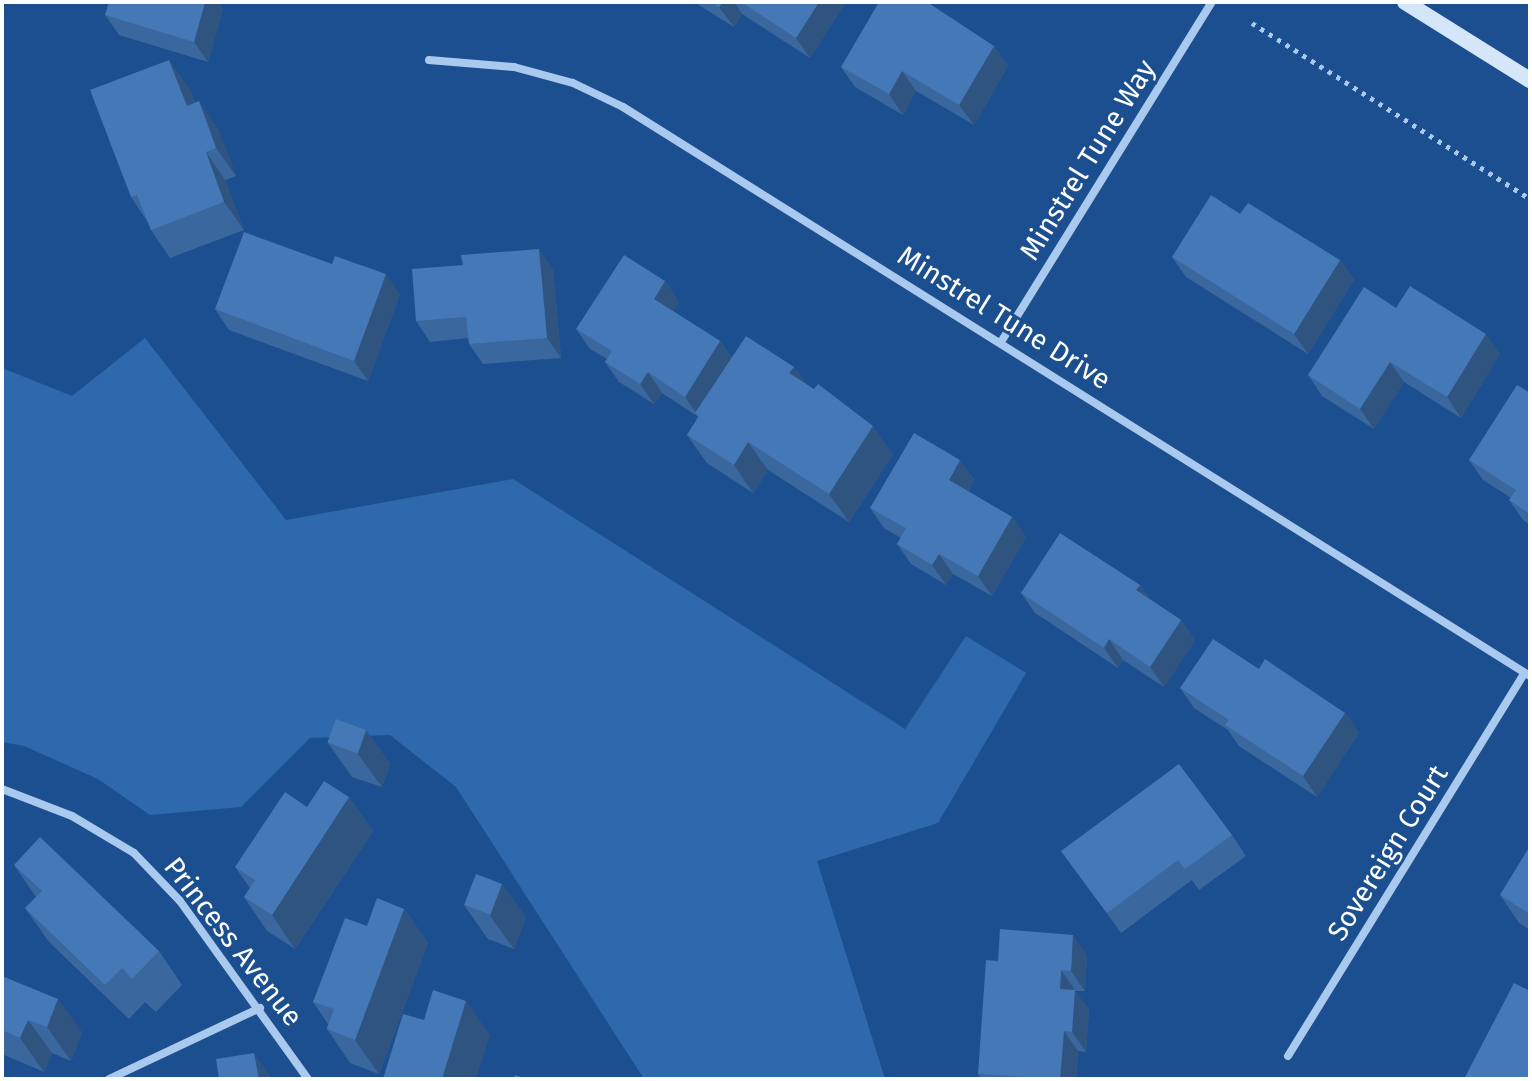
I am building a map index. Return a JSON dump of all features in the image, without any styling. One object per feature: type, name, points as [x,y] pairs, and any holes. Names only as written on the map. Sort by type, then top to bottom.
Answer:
[{"type":"street","name":"Minstrel Tune Way","points":[[1001,342],[1212,2]]},
{"type":"street","points":[[1405,2],[1530,80]]},
{"type":"street","name":"Minstrel Tune Drive","points":[[429,60],[514,67],[573,83],[623,107],[1528,674]]},
{"type":"street","name":"Sovereign Court","points":[[1288,1056],[1528,674]]},
{"type":"street","name":"Princess Avenue","points":[[2,789],[72,816],[134,853],[180,901],[260,1008],[308,1079]]},
{"type":"street","points":[[109,1079],[260,1008]]},
{"type":"path","points":[[1252,23],[1530,199]]},
{"type":"shaded area","points":[[145,338],[286,520],[513,479],[905,729],[966,636],[1026,673],[938,823],[817,861],[885,1079],[644,1079],[456,787],[390,735],[310,738],[241,807],[150,815],[98,779],[24,746],[2,742],[2,368],[72,396]]},
{"type":"building","points":[[109,2],[205,2],[194,42],[105,15]]},
{"type":"building","points":[[741,2],[819,2],[796,38]]},
{"type":"building","points":[[879,2],[927,2],[994,46],[959,105],[902,71],[889,94],[841,67]]},
{"type":"building","points":[[169,60],[187,106],[199,101],[216,148],[206,152],[224,202],[151,230],[137,195],[131,197],[90,90]]},
{"type":"building","points":[[1211,195],[1240,214],[1248,203],[1340,260],[1294,334],[1172,257]]},
{"type":"building","points":[[244,232],[332,264],[335,256],[386,274],[354,361],[215,309]]},
{"type":"building","points":[[539,249],[547,338],[469,344],[466,317],[416,321],[412,269],[463,265],[461,255]]},
{"type":"building","points":[[624,255],[665,281],[654,299],[720,341],[685,397],[648,372],[640,384],[605,362],[612,351],[576,329]]},
{"type":"building","points":[[1410,286],[1486,334],[1447,397],[1390,362],[1360,409],[1308,375],[1364,287],[1396,308]]},
{"type":"building","points":[[746,336],[794,367],[789,373],[814,389],[818,384],[873,426],[829,494],[748,442],[734,465],[687,435],[699,416],[695,413]]},
{"type":"building","points":[[1517,385],[1530,393],[1530,514],[1509,500],[1516,490],[1469,460]]},
{"type":"building","points":[[914,433],[960,460],[949,480],[1012,517],[978,576],[939,554],[932,565],[897,544],[906,528],[870,508]]},
{"type":"building","points":[[1060,533],[1140,585],[1136,590],[1181,620],[1150,667],[1109,639],[1104,648],[1021,593]]},
{"type":"building","points":[[1213,639],[1259,669],[1265,659],[1345,713],[1303,776],[1225,725],[1229,720],[1180,688]]},
{"type":"building","points":[[336,719],[366,730],[358,753],[327,742]]},
{"type":"building","points":[[1179,764],[1232,835],[1185,869],[1178,860],[1107,913],[1061,851]]},
{"type":"building","points":[[324,781],[349,797],[272,915],[244,897],[255,880],[235,867],[285,792],[307,807]]},
{"type":"building","points":[[40,837],[159,951],[132,979],[122,968],[105,985],[25,908],[42,891],[14,865]]},
{"type":"building","points":[[1530,846],[1530,914],[1500,895]]},
{"type":"building","points":[[476,874],[502,884],[490,915],[464,905]]},
{"type":"building","points":[[377,898],[404,909],[355,1040],[327,1029],[334,1009],[313,1002],[345,918],[367,926]]},
{"type":"building","points":[[1000,929],[1073,935],[1071,971],[1061,970],[1060,989],[1075,990],[1072,1032],[1064,1031],[1060,1079],[978,1074],[986,960],[998,961]]},
{"type":"building","points":[[2,976],[58,999],[47,1027],[28,1020],[20,1038],[2,1030]]},
{"type":"building","points":[[1514,983],[1530,991],[1530,1079],[1464,1079]]},
{"type":"building","points":[[433,990],[466,1001],[442,1079],[383,1079],[403,1014],[424,1020]]},
{"type":"building","points":[[254,1053],[259,1079],[219,1079],[216,1059]]}]
